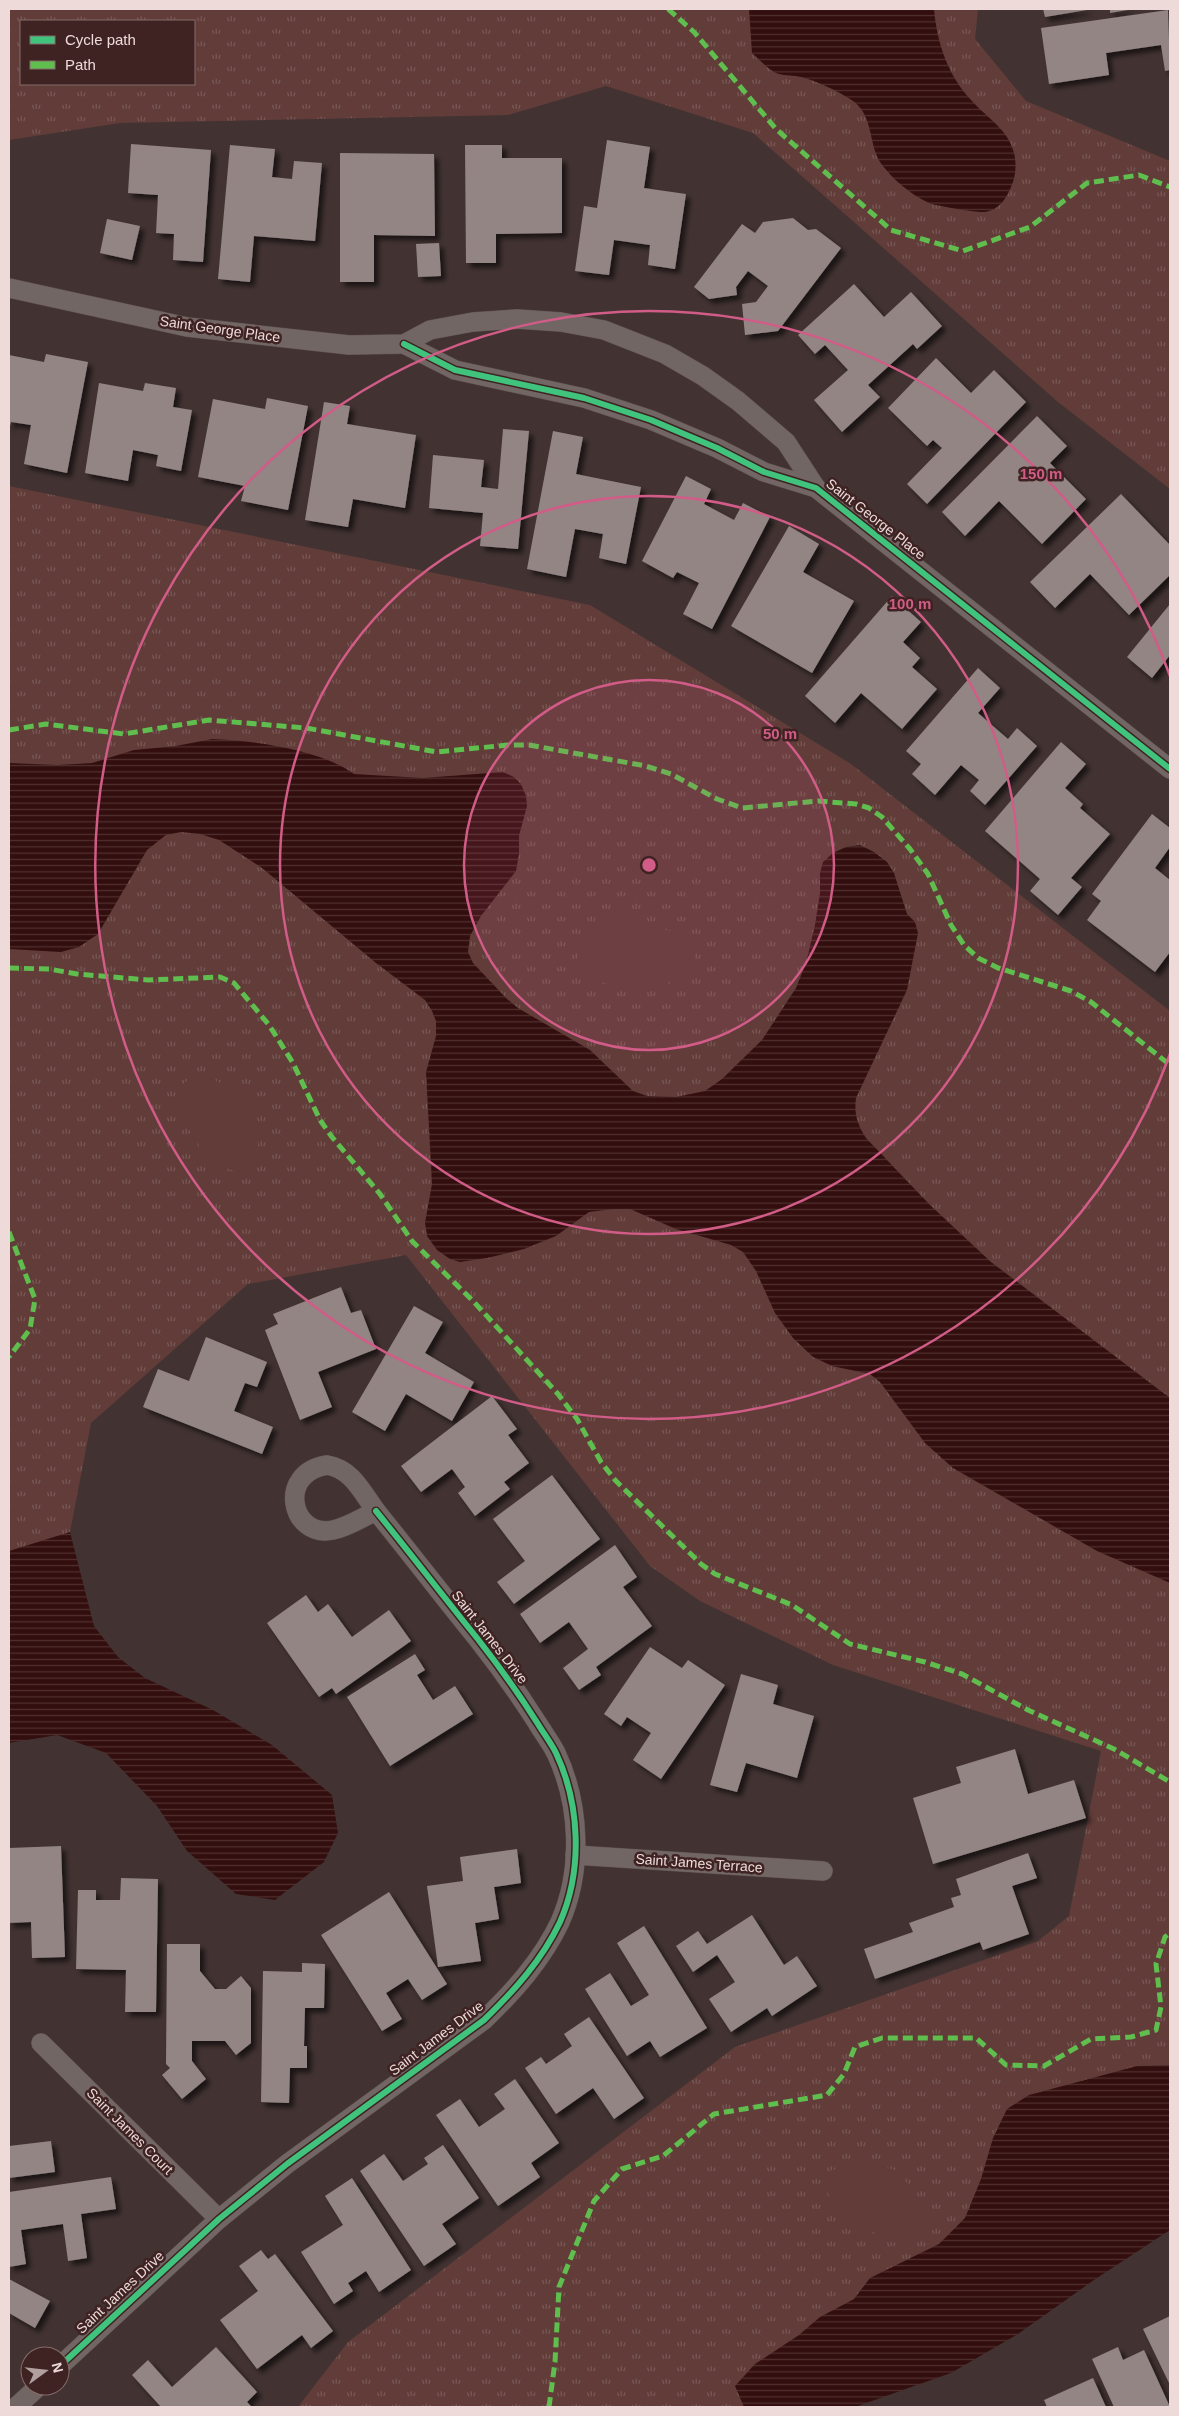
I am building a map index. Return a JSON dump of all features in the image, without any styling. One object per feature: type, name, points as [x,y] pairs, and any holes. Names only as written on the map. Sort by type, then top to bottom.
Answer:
[{"type":"street","name":"Saint George Place","points":[[9,288],[187,327],[349,345],[404,344],[430,330],[473,322],[517,319],[578,325],[604,330],[645,344],[703,376],[738,401],[786,442],[816,488],[1170,769]]},
{"type":"street","name":"Saint George Place","points":[[404,344],[455,370],[584,398],[652,420],[717,448],[764,472],[816,488]]},
{"type":"street","name":"Saint James Drive","points":[[70,2357],[219,2218],[287,2164],[484,2020],[511,1993],[538,1959],[566,1906],[575,1855],[575,1820],[568,1786],[556,1752],[497,1664],[376,1511]]},
{"type":"street","name":"Saint James Terrace","points":[[575,1855],[823,1871]]},
{"type":"street","name":"Saint James Court","points":[[41,2043],[219,2218]]},
{"type":"street","points":[[16,2407],[28,2396]]},
{"type":"green space","points":[[9,9],[978,9],[975,39],[1026,101],[1170,161],[1170,489],[1058,402],[753,133],[606,86],[508,115],[120,123],[9,140]]},
{"type":"green space","points":[[9,486],[590,605],[851,764],[1170,1011],[1170,2098],[744,2407],[298,2407],[348,2342],[735,2047],[1038,1941],[1069,1916],[1101,1751],[833,1665],[700,1601],[650,1566],[406,1255],[248,1284],[91,1423],[70,1532],[9,1605]]},
{"type":"green space","points":[[628,914],[650,926],[677,932],[686,938],[696,953],[692,967],[660,988],[644,993],[598,981],[582,973],[576,962],[595,929],[608,919]]},
{"type":"green space","points":[[197,1074],[246,1096],[253,1108],[260,1161],[254,1170],[240,1172],[215,1162],[195,1140],[183,1113],[181,1096],[183,1084]]},
{"type":"green space","points":[[847,2166],[883,2167],[899,2173],[910,2187],[927,2221],[927,2227],[922,2238],[911,2244],[891,2242],[848,2218],[830,2198],[823,2183],[829,2171]]},
{"type":"shaded area","points":[[749,9],[934,9],[941,46],[956,81],[972,101],[1007,137],[1014,153],[1014,176],[1004,200],[992,210],[985,212],[974,211],[929,203],[908,191],[880,162],[867,120],[858,105],[833,89],[819,83],[801,77],[781,75],[768,68],[752,53]]},
{"type":"shaded area","points":[[212,739],[266,744],[286,748],[324,759],[354,774],[423,778],[503,772],[514,777],[521,784],[526,796],[527,806],[519,836],[519,854],[516,871],[481,916],[470,936],[468,952],[473,963],[518,1008],[590,1050],[633,1091],[647,1096],[676,1097],[705,1091],[722,1079],[762,1040],[796,988],[806,963],[815,925],[820,893],[820,873],[823,862],[833,853],[846,847],[860,845],[874,852],[887,862],[894,873],[907,914],[915,922],[918,933],[907,990],[856,1098],[855,1109],[858,1123],[866,1138],[930,1205],[991,1262],[1170,1398],[1170,1583],[1097,1551],[953,1468],[925,1443],[880,1382],[870,1374],[832,1366],[813,1357],[793,1338],[775,1313],[756,1271],[743,1252],[731,1245],[676,1229],[630,1209],[613,1209],[589,1212],[556,1236],[524,1249],[487,1258],[460,1262],[450,1259],[437,1250],[427,1236],[425,1223],[432,1184],[426,1072],[436,1036],[436,1021],[432,1011],[425,1000],[376,963],[262,868],[219,840],[200,834],[181,832],[166,835],[147,850],[98,934],[79,947],[61,952],[9,949],[9,763],[57,765],[92,763],[134,750],[176,746]]},
{"type":"shaded area","points":[[70,1532],[94,1626],[118,1657],[145,1678],[213,1710],[272,1745],[332,1795],[338,1833],[324,1862],[275,1900],[236,1894],[187,1851],[157,1806],[106,1753],[57,1735],[9,1743],[9,1551]]},
{"type":"shaded area","points":[[1170,2065],[1170,2230],[1094,2280],[1018,2334],[951,2373],[855,2407],[744,2407],[735,2386],[755,2364],[799,2335],[820,2317],[854,2299],[870,2278],[939,2244],[965,2218],[981,2179],[993,2138],[1007,2109],[1029,2095],[1137,2066]]},
{"type":"building","points":[[1043,9],[1087,9],[1087,10],[1045,17]]},
{"type":"building","points":[[1110,9],[1128,9],[1128,10],[1110,13]]},
{"type":"building","points":[[1168,10],[1170,70],[1165,71],[1161,45],[1106,53],[1109,75],[1049,84],[1041,28]]},
{"type":"building","points":[[607,140],[650,147],[644,188],[686,194],[675,269],[648,265],[650,245],[614,240],[609,275],[575,271],[584,206],[597,208]]},
{"type":"building","points":[[131,144],[211,150],[203,262],[173,260],[174,234],[156,233],[158,195],[128,193]]},
{"type":"building","points":[[230,145],[275,149],[272,177],[292,179],[294,161],[322,163],[315,241],[254,236],[250,282],[218,279]]},
{"type":"building","points":[[465,145],[502,145],[502,158],[562,158],[562,233],[496,234],[496,263],[466,263]]},
{"type":"building","points":[[340,153],[434,154],[435,236],[374,235],[374,282],[340,282]]},
{"type":"building","points":[[793,218],[808,230],[816,229],[841,248],[778,331],[745,335],[742,304],[756,302],[768,286],[748,271],[736,287],[737,295],[709,299],[694,287],[742,224],[755,233],[763,222]]},
{"type":"building","points":[[107,219],[140,226],[132,260],[100,253]]},
{"type":"building","points":[[439,243],[441,276],[418,277],[416,244]]},
{"type":"building","points":[[854,284],[884,317],[911,292],[942,326],[917,349],[913,344],[868,385],[880,397],[842,432],[814,400],[848,370],[825,345],[815,354],[798,335]]},
{"type":"building","points":[[46,354],[88,362],[67,473],[24,464],[31,425],[11,422],[9,430],[9,355],[44,362]]},
{"type":"building","points":[[936,358],[971,393],[994,370],[1026,402],[927,504],[907,484],[942,448],[933,440],[927,446],[888,408]]},
{"type":"building","points":[[99,383],[143,391],[145,383],[176,388],[173,407],[192,410],[181,471],[156,466],[158,455],[133,450],[128,481],[85,473]]},
{"type":"building","points":[[267,398],[308,406],[288,510],[241,501],[245,486],[198,477],[213,399],[265,409]]},
{"type":"building","points":[[324,402],[350,406],[347,424],[416,435],[405,508],[353,499],[348,527],[305,520]]},
{"type":"building","points":[[1037,416],[1067,446],[1050,463],[1086,499],[1042,544],[999,501],[965,536],[942,512]]},
{"type":"building","points":[[503,429],[529,431],[518,549],[480,546],[483,513],[429,508],[433,455],[484,460],[481,487],[498,489]]},
{"type":"building","points":[[553,431],[583,437],[576,474],[641,487],[626,564],[599,558],[603,534],[575,529],[566,577],[527,569]]},
{"type":"building","points":[[686,476],[711,489],[704,504],[734,520],[743,503],[770,517],[712,629],[683,614],[699,583],[677,572],[673,578],[642,561]]},
{"type":"building","points":[[1121,494],[1170,545],[1170,575],[1129,615],[1090,574],[1055,608],[1030,582]]},
{"type":"building","points":[[789,526],[819,544],[803,572],[854,601],[812,673],[731,626]]},
{"type":"building","points":[[892,596],[921,622],[903,642],[920,658],[912,667],[937,689],[902,729],[861,693],[835,723],[805,696]]},
{"type":"building","points":[[1170,604],[1170,655],[1152,678],[1127,657]]},
{"type":"building","points":[[978,668],[1000,688],[978,713],[1008,739],[1017,728],[1037,746],[985,805],[970,791],[979,780],[961,765],[935,795],[912,774],[921,764],[906,751]]},
{"type":"building","points":[[1061,742],[1086,764],[1065,788],[1083,804],[1080,808],[1110,834],[1071,878],[1082,887],[1058,915],[1030,891],[1040,879],[985,831]]},
{"type":"building","points":[[1152,814],[1170,828],[1170,847],[1155,868],[1170,880],[1170,952],[1155,972],[1087,920],[1101,901],[1092,894]]},
{"type":"building","points":[[341,1287],[351,1313],[361,1310],[376,1349],[318,1372],[332,1407],[300,1420],[265,1330],[278,1324],[273,1314]]},
{"type":"building","points":[[414,1306],[443,1322],[425,1353],[474,1382],[452,1421],[406,1394],[385,1431],[352,1412]]},
{"type":"building","points":[[206,1337],[267,1362],[257,1387],[245,1383],[234,1411],[273,1427],[262,1454],[143,1407],[158,1369],[189,1381]]},
{"type":"building","points":[[492,1396],[517,1429],[508,1435],[529,1463],[504,1482],[510,1489],[475,1516],[458,1493],[465,1487],[452,1469],[421,1492],[401,1466]]},
{"type":"building","points":[[552,1475],[600,1539],[514,1604],[497,1582],[525,1561],[493,1519]]},
{"type":"building","points":[[615,1545],[637,1577],[623,1587],[652,1626],[596,1667],[601,1675],[579,1690],[563,1668],[588,1649],[569,1622],[540,1643],[520,1614]]},
{"type":"building","points":[[306,1595],[318,1612],[328,1604],[352,1637],[389,1610],[411,1641],[336,1694],[332,1688],[319,1697],[267,1623]]},
{"type":"building","points":[[650,1647],[682,1668],[688,1660],[725,1685],[661,1779],[633,1760],[651,1733],[627,1717],[621,1726],[604,1714]]},
{"type":"building","points":[[415,1654],[425,1670],[417,1675],[433,1700],[455,1686],[473,1714],[390,1766],[347,1697]]},
{"type":"building","points":[[741,1674],[778,1685],[773,1704],[814,1716],[797,1778],[746,1763],[737,1792],[710,1785]]},
{"type":"building","points":[[1015,1749],[1028,1794],[1074,1780],[1086,1818],[933,1864],[913,1798],[961,1783],[956,1767]]},
{"type":"building","points":[[61,1846],[65,1957],[32,1958],[31,1922],[9,1923],[9,1848]]},
{"type":"building","points":[[517,1849],[521,1883],[494,1887],[499,1919],[475,1923],[481,1961],[438,1967],[427,1886],[463,1881],[460,1857]]},
{"type":"building","points":[[1028,1853],[1037,1878],[1012,1886],[1029,1934],[983,1950],[980,1942],[875,1979],[864,1949],[913,1932],[909,1923],[954,1907],[951,1898],[961,1895],[956,1879]]},
{"type":"building","points":[[121,1878],[158,1879],[156,2012],[125,2012],[126,1970],[76,1969],[78,1890],[96,1890],[96,1900],[120,1900]]},
{"type":"building","points":[[389,1892],[447,1984],[422,2000],[408,1979],[386,1993],[402,2019],[382,2031],[321,1935]]},
{"type":"building","points":[[752,1915],[784,1965],[797,1956],[817,1986],[772,2016],[767,2008],[731,2032],[709,1999],[735,1982],[717,1955],[693,1972],[676,1946],[698,1931],[707,1944]]},
{"type":"building","points":[[644,1926],[707,2028],[660,2057],[650,2041],[627,2056],[585,1989],[610,1973],[631,2006],[649,1995],[617,1943]]},
{"type":"building","points":[[167,1944],[200,1944],[200,1971],[215,1989],[226,1989],[241,1976],[251,1988],[251,2043],[236,2055],[225,2041],[192,2041],[192,2061],[206,2079],[182,2099],[162,2075],[170,2068],[166,2064]]},
{"type":"building","points":[[302,1963],[325,1964],[324,2008],[305,2008],[304,2046],[307,2046],[307,2068],[290,2068],[289,2103],[261,2102],[263,1971],[302,1972]]},
{"type":"building","points":[[589,2017],[644,2098],[614,2119],[593,2088],[556,2114],[525,2068],[541,2057],[546,2064],[572,2046],[564,2034]]},
{"type":"building","points":[[515,2079],[559,2143],[531,2163],[540,2177],[498,2206],[436,2115],[460,2099],[479,2127],[505,2109],[494,2094]]},
{"type":"building","points":[[51,2141],[55,2172],[9,2178],[9,2146]]},
{"type":"building","points":[[443,2145],[479,2198],[442,2224],[456,2244],[424,2266],[360,2171],[384,2154],[403,2181],[428,2164],[424,2158]]},
{"type":"building","points":[[111,2177],[116,2209],[81,2214],[87,2258],[68,2261],[63,2224],[21,2230],[26,2264],[9,2267],[9,2192]]},
{"type":"building","points":[[352,2178],[411,2270],[379,2292],[366,2271],[348,2283],[353,2291],[334,2304],[301,2252],[343,2225],[325,2196]]},
{"type":"building","points":[[261,2250],[268,2259],[275,2254],[333,2331],[311,2348],[302,2335],[257,2369],[220,2320],[258,2291],[239,2266]]},
{"type":"building","points":[[9,2279],[50,2301],[35,2328],[9,2313]]},
{"type":"building","points":[[1170,2316],[1170,2385],[1143,2329]]},
{"type":"building","points":[[216,2347],[257,2392],[247,2402],[252,2407],[161,2407],[132,2375],[148,2360],[172,2387]]},
{"type":"building","points":[[1118,2347],[1123,2360],[1144,2350],[1170,2407],[1114,2407],[1092,2359]]},
{"type":"building","points":[[1093,2378],[1106,2407],[1047,2407],[1044,2400]]},
{"type":"marked path","points":[[668,9],[694,32],[776,129],[891,230],[963,251],[1030,227],[1087,183],[1139,175],[1170,187]]},
{"type":"marked path","points":[[9,730],[46,724],[124,734],[209,720],[306,728],[437,752],[508,745],[529,745],[646,766],[671,774],[717,799],[742,808],[818,801],[856,804],[869,808],[882,817],[910,849],[928,874],[951,925],[964,945],[978,958],[998,968],[1071,991],[1091,1002],[1170,1065]]},
{"type":"marked path","points":[[9,968],[49,969],[77,974],[148,980],[220,977],[234,983],[269,1025],[293,1063],[320,1120],[380,1194],[412,1241],[474,1302],[558,1394],[577,1419],[601,1462],[615,1480],[701,1564],[715,1574],[792,1605],[850,1644],[925,1662],[962,1674],[1028,1710],[1114,1749],[1170,1782]]},
{"type":"marked path","points":[[9,1232],[35,1299],[30,1329],[9,1357]]},
{"type":"marked path","points":[[549,2407],[555,2362],[559,2287],[594,2201],[622,2169],[663,2156],[714,2114],[827,2095],[844,2074],[855,2047],[882,2038],[976,2038],[1006,2065],[1044,2066],[1091,2039],[1131,2037],[1156,2030],[1161,2007],[1156,1964],[1165,1937],[1170,1933]]},
{"type":"cycle path","points":[[404,344],[455,370],[584,398],[651,420],[717,448],[764,472],[816,488],[1170,769]]},
{"type":"cycle path","points":[[70,2357],[219,2219],[287,2164],[484,2020],[506,1998],[536,1962],[560,1922],[572,1881],[576,1837],[570,1794],[556,1753],[524,1702],[493,1659],[376,1511]]}]
